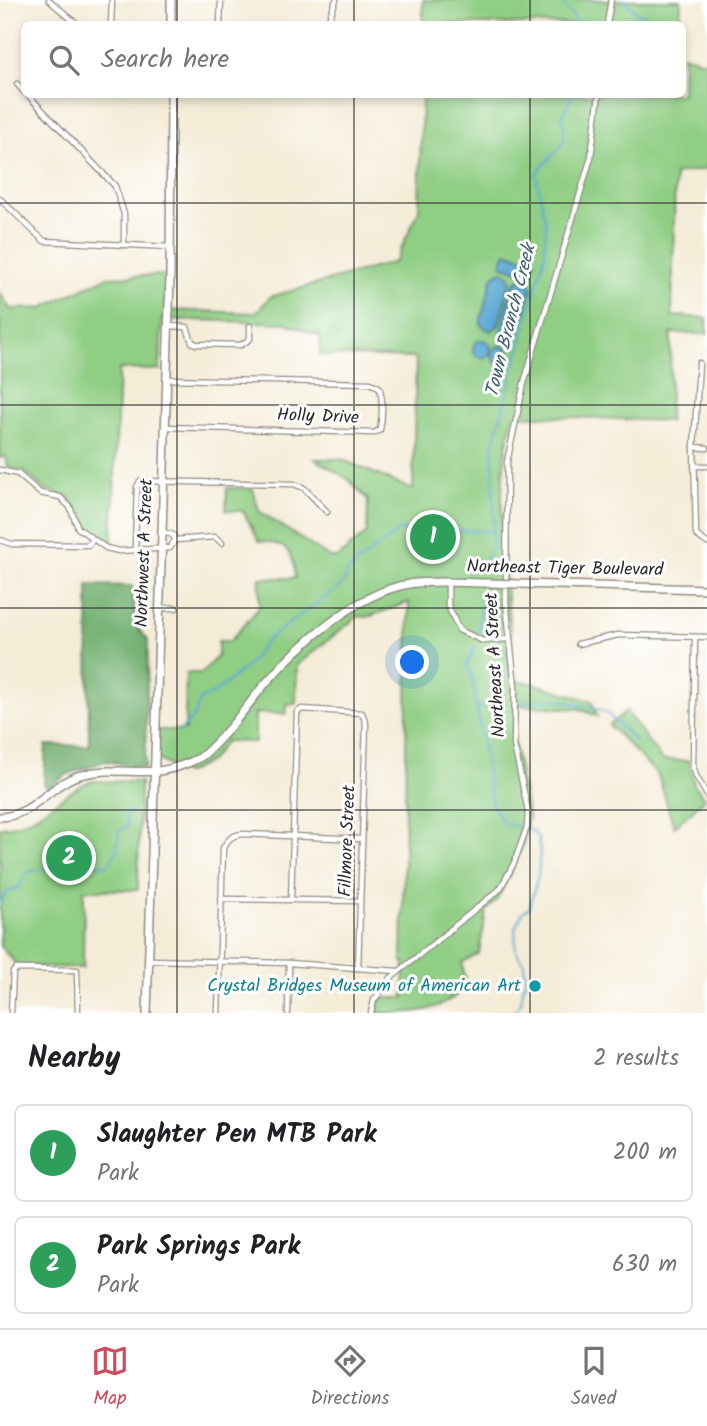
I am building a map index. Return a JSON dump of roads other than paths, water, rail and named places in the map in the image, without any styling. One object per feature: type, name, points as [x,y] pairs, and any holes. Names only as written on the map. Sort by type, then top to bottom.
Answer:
[{"type":"street","points":[[49,0],[74,21]]},
{"type":"street","points":[[111,21],[112,0]]},
{"type":"street","points":[[171,0],[171,21]]},
{"type":"street","points":[[220,21],[221,0]]},
{"type":"street","points":[[328,21],[336,0]]},
{"type":"street","points":[[608,21],[611,0]]},
{"type":"street","points":[[17,84],[21,88]]},
{"type":"street","points":[[31,98],[115,186],[124,214],[124,245]]},
{"type":"street","name":"Northwest A Street","points":[[147,1013],[171,247],[171,98]]},
{"type":"street","name":"Northeast A Street","points":[[371,1013],[374,1000],[399,971],[495,894],[514,863],[526,830],[528,811],[514,745],[514,686],[508,639],[506,486],[509,452],[524,383],[591,157],[598,98]]},
{"type":"street","points":[[0,199],[44,241],[171,247]]},
{"type":"street","points":[[167,326],[187,327],[192,342],[196,344],[241,345],[250,339],[250,326]]},
{"type":"street","points":[[699,363],[694,447],[695,530],[699,540],[707,543]]},
{"type":"street","name":"Holly Drive","points":[[165,427],[374,433],[380,430],[382,422],[382,394],[379,387],[370,383],[166,379]]},
{"type":"street","points":[[694,447],[707,448]]},
{"type":"street","points":[[694,466],[707,466]]},
{"type":"street","points":[[0,470],[18,474],[40,494],[60,497],[70,508],[78,528],[113,551],[170,548],[175,540]]},
{"type":"street","points":[[135,548],[137,484],[140,481],[294,484],[304,488],[327,512]]},
{"type":"street","points":[[162,531],[173,535],[175,540]]},
{"type":"street","points":[[175,540],[215,537],[222,543]]},
{"type":"street","points":[[0,540],[12,544],[88,545],[93,540]]},
{"type":"street","name":"Northeast Tiger Boulevard","points":[[0,817],[20,813],[82,775],[153,774],[181,767],[201,757],[227,731],[279,668],[323,629],[389,589],[422,582],[448,582],[707,589]]},
{"type":"street","points":[[448,582],[448,607],[459,630],[483,641],[508,639]]},
{"type":"street","points":[[160,608],[176,608]]},
{"type":"street","points":[[578,644],[618,635],[707,637]]},
{"type":"street","points":[[695,637],[693,766],[695,776],[707,795]]},
{"type":"street","name":"Fillmore Street","points":[[293,836],[297,712],[331,710],[365,716],[358,968]]},
{"type":"street","points":[[218,1013],[223,848],[227,840],[234,835],[243,834],[362,839]]},
{"type":"street","points":[[291,899],[293,836]]},
{"type":"street","points":[[221,899],[360,901]]},
{"type":"street","points":[[149,960],[289,963],[399,971]]},
{"type":"street","points":[[288,1013],[289,963]]},
{"type":"street","points":[[11,1013],[13,971],[16,969],[76,970],[79,973],[78,1013]]},
{"type":"water","points":[[506,252],[535,262],[531,275],[501,265]]},
{"type":"water","points":[[501,271],[507,273],[511,280],[498,326],[490,331],[481,325],[481,319],[493,276]]},
{"type":"water","points":[[522,278],[528,280],[532,287],[519,333],[511,337],[502,332],[502,325],[514,283]]},
{"type":"water","points":[[482,340],[488,343],[491,349],[488,355],[482,358],[476,355],[473,349],[476,343]]},
{"type":"water","points":[[501,346],[507,349],[510,355],[507,361],[501,364],[495,361],[492,355],[495,349]]},
{"type":"waterway","name":"Town Branch Creek","points":[[560,0],[577,21]]},
{"type":"waterway","points":[[624,0],[634,10],[654,20]]},
{"type":"waterway","name":"Town Branch Creek","points":[[482,567],[492,548],[494,532],[493,446],[545,254],[546,224],[536,174],[562,144],[562,117],[571,98]]},
{"type":"waterway","points":[[180,732],[195,714],[201,698],[213,694],[247,666],[268,639],[345,583],[345,575],[357,563],[400,530],[492,531]]},
{"type":"waterway","name":"Town Branch Creek","points":[[478,636],[482,597]]},
{"type":"waterway","name":"Town Branch Creek","points":[[475,646],[467,665],[472,677],[492,806],[503,823],[533,831],[538,838],[540,852],[538,876],[529,908],[523,912],[515,928],[516,951],[524,963],[525,979],[521,1002],[513,1013]]},
{"type":"waterway","points":[[519,702],[556,699],[585,706]]},
{"type":"waterway","points":[[476,708],[502,704]]},
{"type":"waterway","points":[[589,706],[607,713],[635,741]]},
{"type":"waterway","points":[[0,904],[7,891],[17,888],[25,874],[31,871],[82,864],[108,865],[117,850],[119,831],[127,826],[126,814],[131,811]]},
{"type":"place","name":"Slaughter Pen MTB Park","points":[[433,537]]},
{"type":"place","name":"Park Springs Park","points":[[69,858]]},
{"type":"place","name":"Crystal Bridges Museum of American Art","points":[[535,986]]}]
